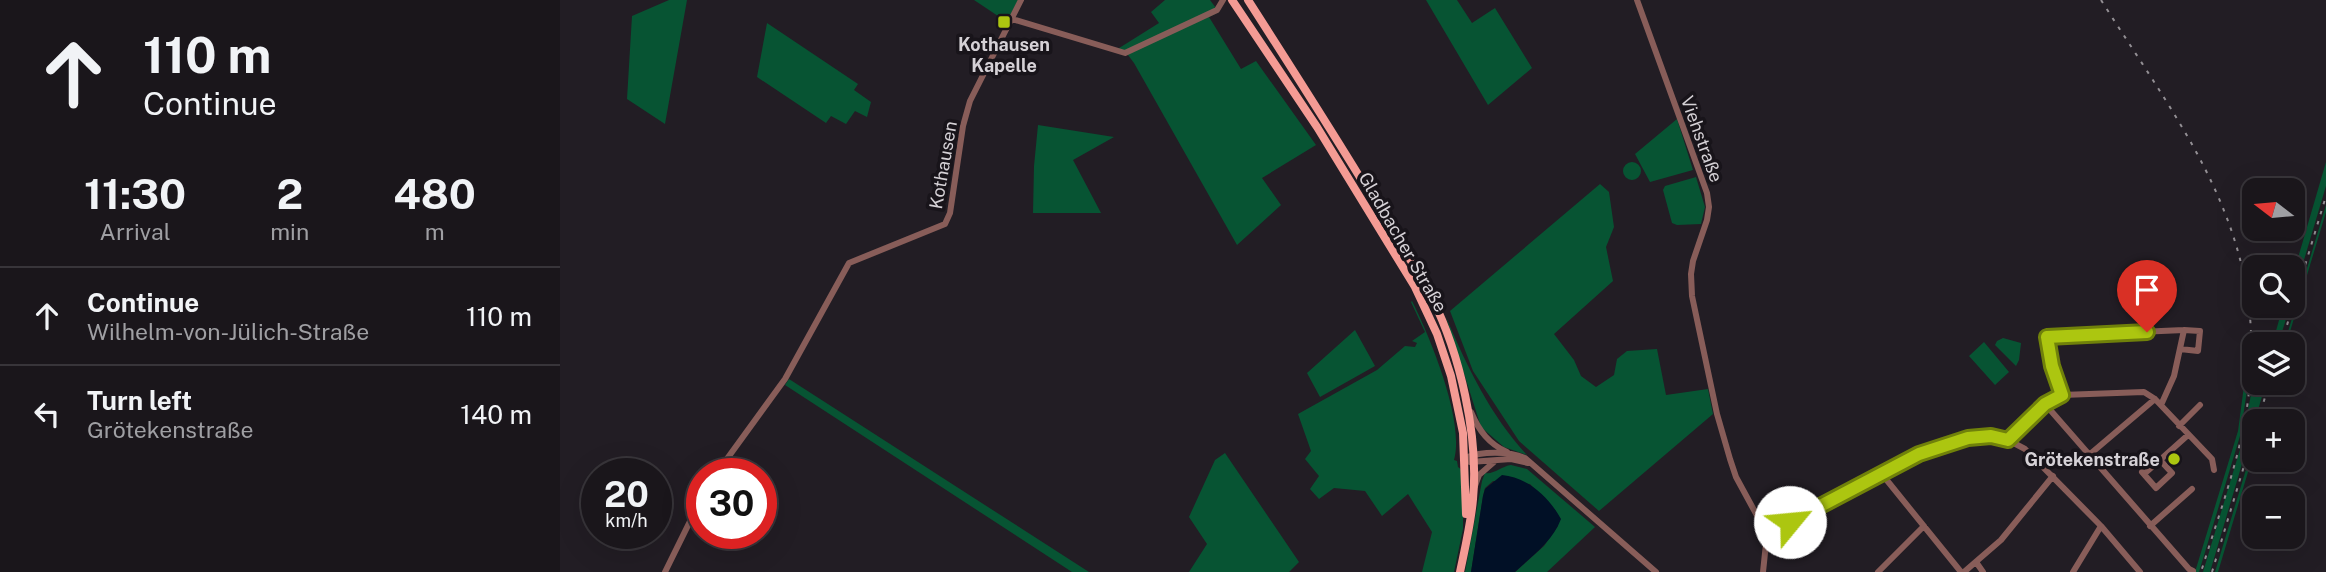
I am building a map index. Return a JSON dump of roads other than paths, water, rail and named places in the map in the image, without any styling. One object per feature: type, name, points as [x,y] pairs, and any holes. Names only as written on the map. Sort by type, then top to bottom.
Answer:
[{"type":"main road","name":"Gladbacher Straße","points":[[1232,0],[1317,127],[1415,287],[1437,334],[1451,376],[1470,458]]},
{"type":"main road","name":"Gladbacher Straße","points":[[1248,0],[1338,139],[1432,299],[1462,377],[1467,403],[1470,458]]},
{"type":"main road","points":[[1460,572],[1473,491],[1470,458]]},
{"type":"main road","points":[[1465,545],[1470,458]]},
{"type":"street","name":"Kothausen","points":[[728,458],[785,379],[845,267],[854,260],[946,224],[970,101],[1021,0]]},
{"type":"street","points":[[1012,19],[1125,53],[1217,10],[1222,0]]},
{"type":"street","name":"Viehstraße","points":[[1637,0],[1707,193],[1707,220],[1691,274],[1692,296],[1717,414],[1736,477],[1766,534]]},
{"type":"street","points":[[2161,405],[2174,376],[2184,330]]},
{"type":"street","points":[[2062,395],[2052,366],[2047,337],[2200,331],[2198,351],[2180,349]]},
{"type":"street","points":[[2008,440],[2045,404],[2062,395],[2144,392],[2155,399],[2213,459],[2214,470]]},
{"type":"street","points":[[2089,455],[2155,399]]},
{"type":"street","points":[[1467,403],[1479,429],[1488,440],[1499,449],[1525,458],[1533,464],[1656,572]]},
{"type":"street","points":[[2045,404],[2150,526],[2193,571]]},
{"type":"street","points":[[2179,426],[2200,405]]},
{"type":"street","points":[[2160,460],[2172,473],[2156,488],[2143,473],[2188,435]]},
{"type":"street","points":[[1763,572],[1766,534],[1919,454],[1968,438],[1991,436],[2008,440],[2025,450],[2053,475],[2140,572]]},
{"type":"street","points":[[1470,458],[1512,454]]},
{"type":"street","points":[[1470,458],[1495,462],[1511,459],[1533,464]]},
{"type":"street","points":[[1473,491],[1479,475],[1495,462]]},
{"type":"street","points":[[1881,473],[1962,572],[2001,540],[2053,475]]},
{"type":"street","points":[[2150,526],[2192,489]]},
{"type":"street","points":[[1878,572],[1924,526]]},
{"type":"street","points":[[2073,572],[2101,526]]},
{"type":"street","points":[[665,572],[686,530]]},
{"type":"street","points":[[1976,562],[1983,572]]},
{"type":"water","points":[[1502,475],[1528,484],[1550,503],[1561,519],[1547,541],[1515,572],[1471,572],[1485,489]]},
{"type":"railway","points":[[2101,0],[2164,98],[2217,193],[2235,243],[2247,295],[2251,352],[2246,414],[2232,474],[2201,572]]},
{"type":"railway","points":[[2285,332],[2326,196]]},
{"type":"railway","points":[[2262,409],[2266,395]]},
{"type":"railway","points":[[2212,572],[2242,472]]},
{"type":"place","name":"Kothausen Kapelle","points":[[1004,22]]},
{"type":"place","name":"Grötekenstraße","points":[[2174,459]]}]
